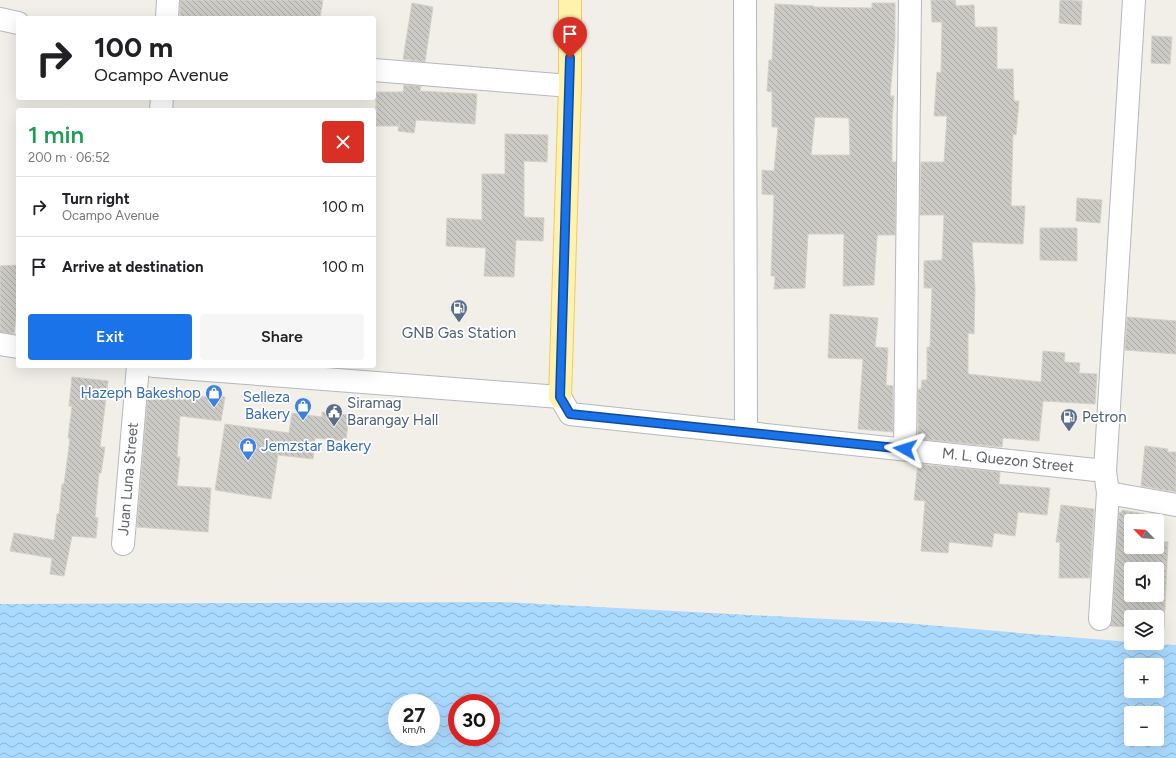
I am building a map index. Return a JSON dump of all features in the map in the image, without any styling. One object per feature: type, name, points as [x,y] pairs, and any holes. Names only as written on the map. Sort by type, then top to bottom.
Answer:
[{"type":"main road","points":[[560,397],[570,86],[570,0]]},
{"type":"street","points":[[167,16],[168,0]]},
{"type":"street","points":[[745,0],[746,432]]},
{"type":"street","points":[[905,449],[910,0]]},
{"type":"street","points":[[1100,619],[1108,493],[1105,471],[1134,0]]},
{"type":"street","points":[[0,19],[16,23]]},
{"type":"street","points":[[376,70],[570,86]]},
{"type":"street","points":[[0,344],[16,347]]},
{"type":"street","name":"Juan Luna Street","points":[[123,544],[138,368]]},
{"type":"street","points":[[180,368],[560,397]]},
{"type":"street","name":"M. L. Quezon Street","points":[[560,397],[570,414],[1105,471]]},
{"type":"street","points":[[1108,493],[1176,505]]},
{"type":"water","points":[[501,602],[904,623],[1124,641],[1124,650],[1164,650],[1164,644],[1176,645],[1176,758],[0,758],[0,604]]},
{"type":"building","points":[[180,0],[323,0],[320,16],[180,16]]},
{"type":"building","points":[[931,0],[955,0],[956,6],[974,5],[975,27],[997,27],[997,69],[1013,69],[1014,101],[1019,101],[1016,135],[1013,134],[1011,206],[1025,206],[1023,244],[972,242],[975,289],[974,334],[968,333],[968,374],[1041,382],[1043,351],[1065,353],[1064,362],[1080,363],[1079,373],[1097,374],[1095,404],[1043,401],[1039,441],[1003,438],[1002,447],[920,439],[920,435],[918,435],[918,389],[921,389],[922,380],[927,380],[927,347],[930,347],[932,288],[924,288],[924,261],[942,260],[944,215],[920,215],[921,162],[944,162],[947,116],[934,116],[937,72],[941,73],[942,22],[932,22]]},
{"type":"building","points":[[1060,0],[1082,1],[1081,25],[1059,23]]},
{"type":"building","points":[[412,3],[433,7],[425,62],[403,59]]},
{"type":"building","points":[[872,3],[895,3],[895,40],[890,96],[894,96],[892,120],[892,162],[896,162],[895,235],[878,235],[877,237],[874,285],[843,286],[844,234],[808,234],[805,288],[774,289],[775,276],[771,276],[774,195],[762,194],[762,170],[774,171],[778,127],[772,127],[772,92],[767,91],[769,60],[772,60],[775,4],[814,7],[872,8]],"holes":[[[815,117],[849,118],[850,155],[811,155]]]},
{"type":"building","points":[[1152,36],[1172,37],[1170,64],[1151,63]]},
{"type":"building","points":[[404,85],[421,86],[420,91],[477,94],[475,124],[416,120],[414,133],[398,131],[399,126],[376,126],[376,92],[403,92]]},
{"type":"building","points":[[505,134],[548,135],[547,162],[524,161],[524,217],[544,218],[543,241],[516,240],[514,277],[484,276],[486,248],[446,246],[447,218],[482,220],[482,174],[505,174]]},
{"type":"building","points":[[1077,198],[1102,200],[1100,223],[1076,221]]},
{"type":"building","points":[[1040,228],[1077,228],[1077,261],[1040,260]]},
{"type":"building","points":[[16,265],[16,318],[14,334],[0,332],[0,266]]},
{"type":"building","points":[[830,314],[878,318],[875,347],[888,348],[886,385],[893,386],[893,432],[858,429],[863,359],[828,358]]},
{"type":"building","points":[[1127,317],[1176,321],[1176,354],[1125,350]]},
{"type":"building","points":[[72,377],[108,381],[100,447],[105,447],[101,473],[99,473],[95,517],[98,518],[96,538],[72,536],[64,576],[50,574],[52,558],[10,551],[14,533],[54,540],[70,439],[68,438],[72,406],[69,406]]},
{"type":"building","points":[[148,393],[206,397],[207,394],[225,397],[221,421],[180,416],[177,457],[180,457],[177,486],[211,488],[208,532],[137,527]]},
{"type":"building","name":"Jemzstar Bakery","points":[[322,412],[349,415],[346,441],[315,438],[313,459],[278,455],[271,499],[215,490],[225,424],[289,433],[292,413],[322,417]]},
{"type":"building","points":[[1145,446],[1168,449],[1167,452],[1176,452],[1176,492],[1141,486]]},
{"type":"building","points":[[918,464],[1000,472],[999,484],[1050,488],[1047,515],[1018,512],[1015,536],[994,533],[992,547],[949,542],[948,553],[921,551],[925,501],[914,500]]},
{"type":"building","points":[[1061,505],[1094,509],[1090,578],[1059,578],[1060,542],[1056,542]]},
{"type":"building","points":[[1122,510],[1144,514],[1124,514],[1124,554],[1164,554],[1164,542],[1168,542],[1164,629],[1164,610],[1124,610],[1124,627],[1110,626],[1112,620],[1119,512],[1122,512]]},
{"type":"place","name":"GNB Gas Station","points":[[459,323]]},
{"type":"place","name":"Hazeph Bakeshop","points":[[214,408]]},
{"type":"place","name":"Selleza Bakery","points":[[303,421]]},
{"type":"place","name":"Siramag Barangay Hall","points":[[334,427]]},
{"type":"place","name":"Petron","points":[[1069,432]]},
{"type":"place","name":"Jemzstar Bakery","points":[[248,461]]},
{"type":"route","points":[[570,58],[560,397],[570,414],[905,449]]}]
